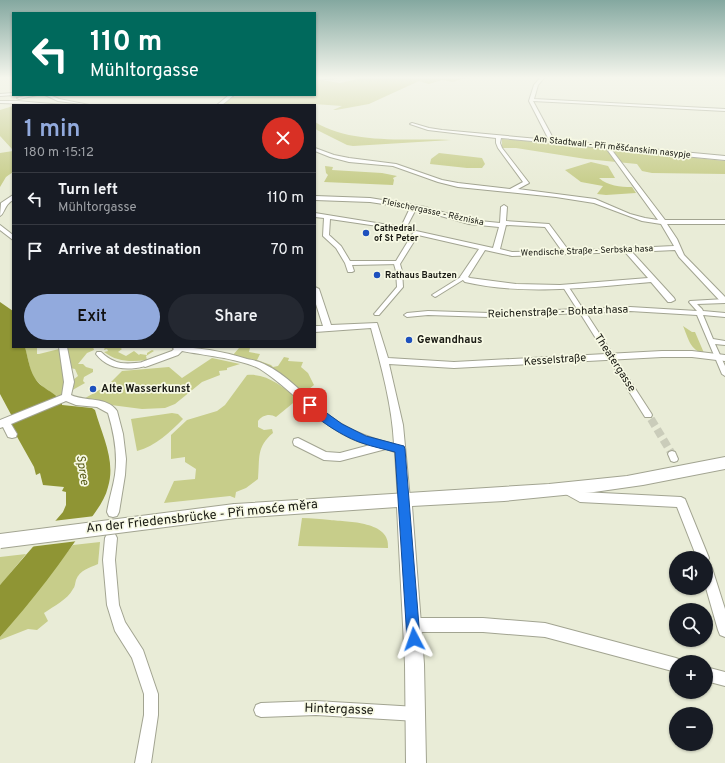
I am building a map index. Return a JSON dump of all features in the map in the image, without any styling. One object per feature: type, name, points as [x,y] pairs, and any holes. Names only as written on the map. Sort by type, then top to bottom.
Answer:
[{"type":"main road","name":"An der Friedensbrücke - Při mosće měra","points":[[0,541],[235,511],[566,489],[624,483],[675,465],[725,463]]},
{"type":"main road","points":[[404,499],[417,714],[416,763]]},
{"type":"street","points":[[537,114],[552,141]]},
{"type":"street","name":"Am Stadtwall - Při měšćanskim nasypje","points":[[412,124],[435,130],[725,158]]},
{"type":"street","points":[[499,136],[498,144],[503,153],[526,183],[512,190]]},
{"type":"street","points":[[607,146],[663,222],[674,239],[682,256],[725,301]]},
{"type":"street","points":[[316,149],[332,156]]},
{"type":"street","points":[[316,154],[349,160],[394,165],[458,185],[505,189],[595,201],[638,218],[663,222],[725,222]]},
{"type":"street","points":[[504,197],[505,189]]},
{"type":"street","points":[[0,214],[4,203],[12,198]]},
{"type":"street","name":"Fleischergasse - Rězniska","points":[[316,198],[360,199],[414,207],[469,222],[547,225],[566,252]]},
{"type":"street","points":[[316,215],[403,229],[414,207]]},
{"type":"street","points":[[496,251],[503,224],[504,207]]},
{"type":"street","points":[[327,217],[326,236],[332,243],[339,247],[348,263],[350,271]]},
{"type":"street","points":[[0,227],[12,237]]},
{"type":"street","name":"Wendische Straße - Serbska hasa","points":[[397,264],[416,233],[496,251],[527,255],[677,248]]},
{"type":"street","points":[[435,295],[464,277],[483,248]]},
{"type":"street","points":[[627,251],[671,300]]},
{"type":"street","points":[[348,263],[397,264],[400,287],[377,314]]},
{"type":"street","points":[[464,277],[468,280],[516,286],[566,287],[653,280]]},
{"type":"street","name":"Theatergasse","points":[[566,287],[650,417]]},
{"type":"street","points":[[316,292],[328,329]]},
{"type":"street","points":[[725,301],[692,302],[700,310],[699,313],[711,341],[721,357],[725,374]]},
{"type":"street","name":"Reichenstraße - Bohata hasa","points":[[407,315],[428,313],[489,315],[581,311],[662,310],[725,315]]},
{"type":"street","points":[[316,329],[374,325],[398,426],[404,499]]},
{"type":"street","points":[[711,341],[725,343]]},
{"type":"street","points":[[63,348],[69,382],[64,398]]},
{"type":"street","points":[[99,354],[104,360],[120,366],[145,364],[175,353],[178,348],[231,357],[260,366],[283,381],[319,413],[339,427],[364,440],[400,449]]},
{"type":"street","name":"Kesselstraße","points":[[384,362],[454,365],[611,356],[684,354],[721,357]]},
{"type":"street","points":[[12,434],[5,422],[64,398],[76,402],[99,404],[112,411],[116,423],[121,457],[120,474],[113,512]]},
{"type":"street","points":[[298,442],[324,456],[340,457],[385,446]]},
{"type":"street","points":[[566,489],[580,497],[681,502],[700,551]]},
{"type":"street","points":[[111,538],[108,560],[113,605],[120,626],[138,655],[151,694],[151,715],[143,763]]},
{"type":"street","points":[[713,591],[725,630]]},
{"type":"street","points":[[412,625],[482,625],[541,629],[669,663]]},
{"type":"street","points":[[713,676],[725,679]]},
{"type":"street","name":"Hintergasse","points":[[261,710],[316,708],[417,714]]},
{"type":"shaded area","points":[[0,114],[12,114],[12,149],[0,136]]},
{"type":"shaded area","points":[[316,122],[346,134],[363,137],[381,139],[451,140],[353,146],[347,145],[317,130]]},
{"type":"shaded area","points":[[502,139],[725,161],[725,174],[652,173],[642,171],[637,164],[586,159],[516,148],[502,148]]},
{"type":"shaded area","points":[[12,151],[12,173],[6,177],[0,187],[0,153]]},
{"type":"shaded area","points":[[439,153],[482,158],[485,164],[482,168],[467,168],[430,164],[431,159]]},
{"type":"shaded area","points":[[591,162],[608,166],[615,178],[599,178],[603,181],[614,186],[632,187],[636,193],[606,195],[597,194],[603,186],[581,182],[565,170]]},
{"type":"shaded area","points":[[325,166],[333,167],[332,170],[382,173],[397,176],[393,178],[393,185],[324,182],[328,175],[326,173]]},
{"type":"shaded area","points":[[683,326],[692,332],[695,332],[704,353],[699,352],[693,346],[688,339]]},
{"type":"shaded area","points":[[25,348],[37,348],[37,354],[59,349],[66,382],[62,395],[58,397],[43,387],[32,376]]},
{"type":"shaded area","points":[[67,348],[93,348],[94,350],[87,353],[78,364],[83,364],[86,367],[93,369],[93,372],[84,377],[83,381],[85,383],[69,392],[74,387],[73,380],[78,376],[75,369],[70,368]]},
{"type":"shaded area","points":[[105,348],[120,348],[122,349],[118,352],[126,356],[134,351],[139,355],[147,355],[147,353],[152,350],[154,351],[146,356],[147,360],[130,361],[114,358],[104,352],[108,351],[107,349],[104,350]]},
{"type":"shaded area","points":[[239,348],[250,348],[249,352],[260,354],[257,360],[273,367],[278,366],[284,357],[289,358],[288,361],[303,362],[301,367],[308,373],[314,385],[304,393],[268,366],[233,355]]},
{"type":"shaded area","points":[[212,358],[240,364],[227,368],[227,370],[219,371],[220,375],[202,382],[175,404],[165,408],[142,409],[80,401],[108,385],[122,371],[169,367],[182,378]]},
{"type":"shaded area","points":[[247,375],[261,376],[268,379],[281,386],[298,399],[276,417],[266,415],[258,421],[258,427],[264,430],[272,429],[273,433],[261,448],[258,479],[246,488],[236,492],[235,498],[230,496],[164,503],[174,481],[195,479],[196,469],[185,462],[185,457],[171,459],[171,435],[187,420],[217,411],[225,405]]},
{"type":"shaded area","points":[[172,413],[178,414],[183,419],[168,434],[150,446],[137,451],[131,419]]},
{"type":"shaded area","points":[[302,518],[347,521],[376,528],[383,533],[387,539],[388,548],[298,546]]},
{"type":"shaded area","points":[[100,542],[98,564],[80,574],[76,580],[74,588],[70,593],[44,613],[48,621],[37,630],[28,629],[0,640],[0,637],[73,545]]},
{"type":"shaded area","points":[[26,554],[3,582],[0,585],[0,557]]},
{"type":"water","name":"Spree","points":[[0,302],[12,310],[12,348],[25,348],[30,368],[38,382],[53,393],[62,402],[62,405],[92,408],[95,410],[107,448],[110,477],[105,496],[100,505],[46,581],[0,637],[0,585],[63,512],[66,505],[66,492],[62,491],[64,487],[43,485],[40,473],[36,475],[34,467],[11,426],[11,424],[15,422],[0,394]]},
{"type":"pier","points":[[95,516],[78,541],[29,547],[53,521]]},
{"type":"tunnel","points":[[652,420],[651,419],[672,454]]},
{"type":"place","name":"Cathedral of St Peter","points":[[366,233]]},
{"type":"place","name":"Rathaus Bautzen","points":[[377,275]]},
{"type":"place","name":"Gewandhaus","points":[[409,340]]},
{"type":"place","name":"Alte Wasserkunst","points":[[93,389]]},
{"type":"route","points":[[310,405],[339,427],[364,440],[400,449],[414,639]]}]
